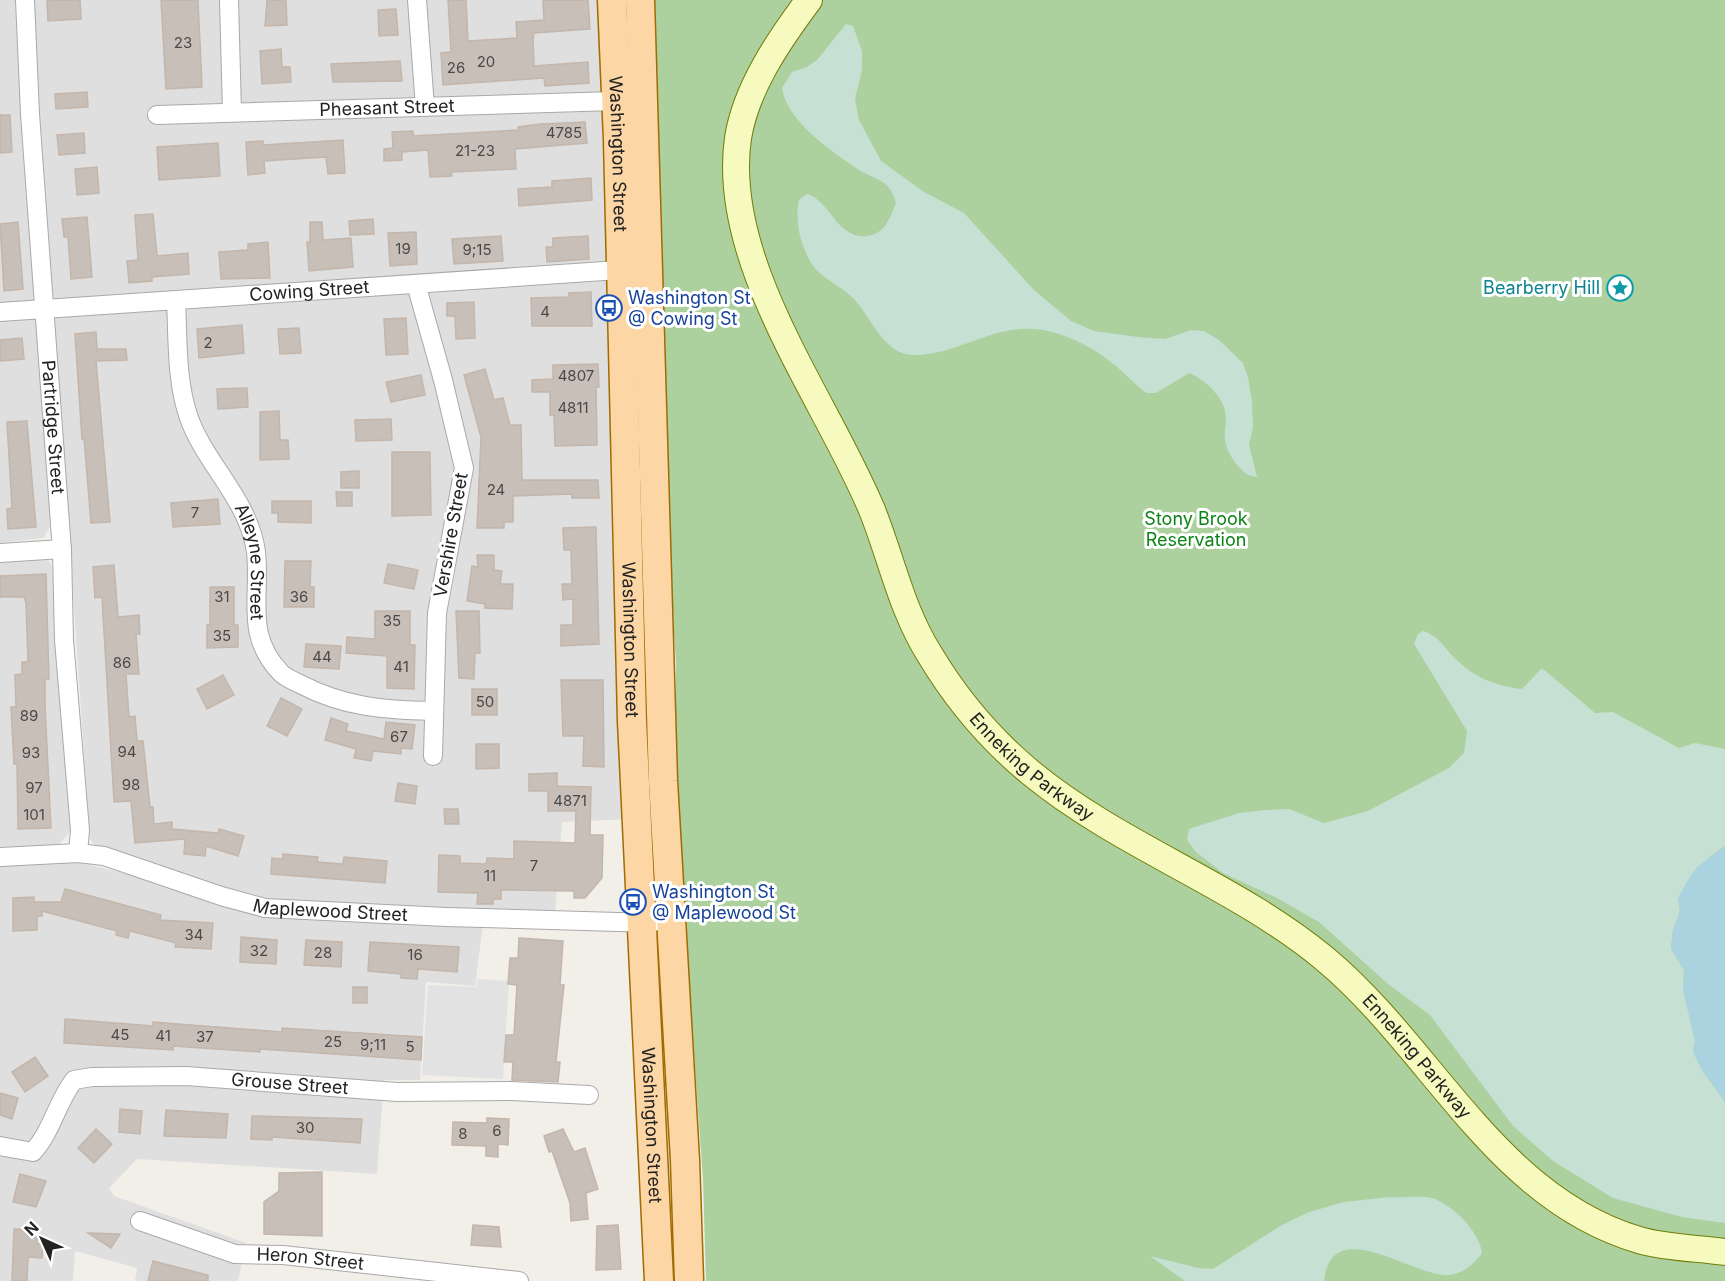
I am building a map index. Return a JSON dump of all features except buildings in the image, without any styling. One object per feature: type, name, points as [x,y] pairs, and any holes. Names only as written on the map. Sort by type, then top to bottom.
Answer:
[{"type":"main road","name":"Washington Street","points":[[612,0],[632,721],[657,922],[689,1281]]},
{"type":"main road","name":"Washington Street","points":[[640,0],[663,781],[657,922],[644,1006],[659,1281]]},
{"type":"main road","name":"Enneking Parkway","points":[[809,0],[761,72],[738,138],[738,183],[742,223],[761,282],[786,339],[844,449],[873,513],[901,601],[929,655],[975,720],[1030,773],[1082,811],[1229,894],[1283,928],[1326,960],[1416,1052],[1500,1153],[1533,1184],[1556,1201],[1607,1227],[1641,1241],[1725,1252]]},
{"type":"street","name":"Partridge Street","points":[[25,0],[62,549],[64,640],[80,830],[78,853]]},
{"type":"street","points":[[230,0],[232,112]]},
{"type":"street","points":[[417,0],[425,107]]},
{"type":"street","name":"Pheasant Street","points":[[156,115],[615,101]]},
{"type":"street","name":"Cowing Street","points":[[0,312],[619,270]]},
{"type":"street","name":"Vershire Street","points":[[416,285],[443,380],[464,468],[437,613],[432,711],[433,756]]},
{"type":"street","name":"Alleyne Street","points":[[176,301],[179,380],[190,419],[207,453],[230,485],[247,522],[256,552],[254,612],[258,632],[270,660],[283,675],[319,694],[372,709],[432,711]]},
{"type":"street","points":[[0,553],[62,549]]},
{"type":"street","name":"Maplewood Street","points":[[0,857],[78,853],[104,856],[221,896],[265,908],[307,912],[657,922]]},
{"type":"street","name":"Grouse Street","points":[[0,1146],[33,1152],[44,1140],[64,1093],[74,1080],[92,1077],[186,1076],[397,1092],[512,1091],[589,1095]]},
{"type":"street","name":"Heron Street","points":[[140,1221],[235,1254],[283,1255],[519,1281]]},
{"type":"shaded area","points":[[0,0],[15,0],[51,518],[50,527],[43,538],[0,543]]},
{"type":"shaded area","points":[[32,0],[600,0],[602,124],[630,819],[562,822],[555,914],[274,900],[226,888],[99,849],[90,840]]},
{"type":"shaded area","points":[[40,557],[49,561],[52,566],[72,830],[60,843],[60,857],[134,876],[259,916],[483,925],[475,986],[426,982],[420,1080],[384,1080],[377,1174],[137,1159],[109,1188],[114,1196],[246,1243],[238,1281],[135,1281],[137,1268],[75,1251],[73,1281],[0,1281],[0,560]]},
{"type":"shaded area","points":[[477,979],[509,981],[503,1079],[422,1075],[428,985],[476,987]]},
{"type":"green space","name":"Stony Brook Reservation","points":[[650,0],[1725,0],[1725,1281],[706,1281],[703,1180],[687,955],[676,752],[676,662],[665,495],[659,306],[659,165]]},
{"type":"green space","points":[[846,24],[853,26],[862,51],[862,70],[855,99],[859,120],[881,161],[924,192],[964,213],[1034,290],[1071,321],[1094,331],[1138,337],[1165,339],[1191,330],[1204,331],[1219,340],[1243,363],[1252,402],[1253,427],[1249,445],[1257,477],[1248,475],[1229,453],[1225,438],[1225,410],[1214,390],[1189,373],[1156,393],[1147,393],[1094,350],[1070,338],[1033,329],[998,333],[933,353],[904,354],[887,343],[854,299],[817,270],[808,257],[800,236],[797,214],[799,200],[807,194],[815,198],[848,232],[867,236],[883,229],[896,203],[885,184],[856,168],[811,134],[792,112],[782,88],[792,72],[807,67],[817,60]]},
{"type":"green space","points":[[1423,631],[1438,640],[1472,673],[1488,681],[1522,689],[1542,668],[1595,713],[1613,712],[1679,748],[1695,743],[1725,749],[1725,846],[1711,856],[1678,899],[1680,912],[1673,930],[1671,948],[1684,970],[1683,989],[1695,1041],[1693,1052],[1702,1070],[1725,1102],[1725,1223],[1682,1217],[1613,1198],[1553,1161],[1513,1126],[1430,1015],[1388,984],[1319,922],[1277,898],[1223,873],[1196,852],[1187,840],[1189,829],[1239,813],[1289,809],[1324,823],[1368,811],[1449,768],[1464,753],[1467,731],[1414,644],[1418,634]]},
{"type":"green space","points":[[1390,1197],[1427,1197],[1440,1201],[1464,1220],[1476,1236],[1482,1253],[1468,1268],[1449,1275],[1435,1274],[1377,1253],[1358,1249],[1342,1251],[1330,1261],[1324,1281],[1185,1281],[1150,1256],[1198,1268],[1213,1269],[1280,1226],[1309,1212],[1344,1202]]},
{"type":"water","points":[[1725,846],[1725,1102],[1702,1070],[1693,1052],[1695,1041],[1683,989],[1684,970],[1671,949],[1673,930],[1680,912],[1678,899],[1686,883],[1696,868]]},
{"type":"place","name":"Bearberry Hill","points":[[1620,288]]},
{"type":"place","name":"Washington St @ Cowing St","points":[[609,308]]},
{"type":"place","name":"Washington St @ Maplewood St","points":[[633,902]]}]
